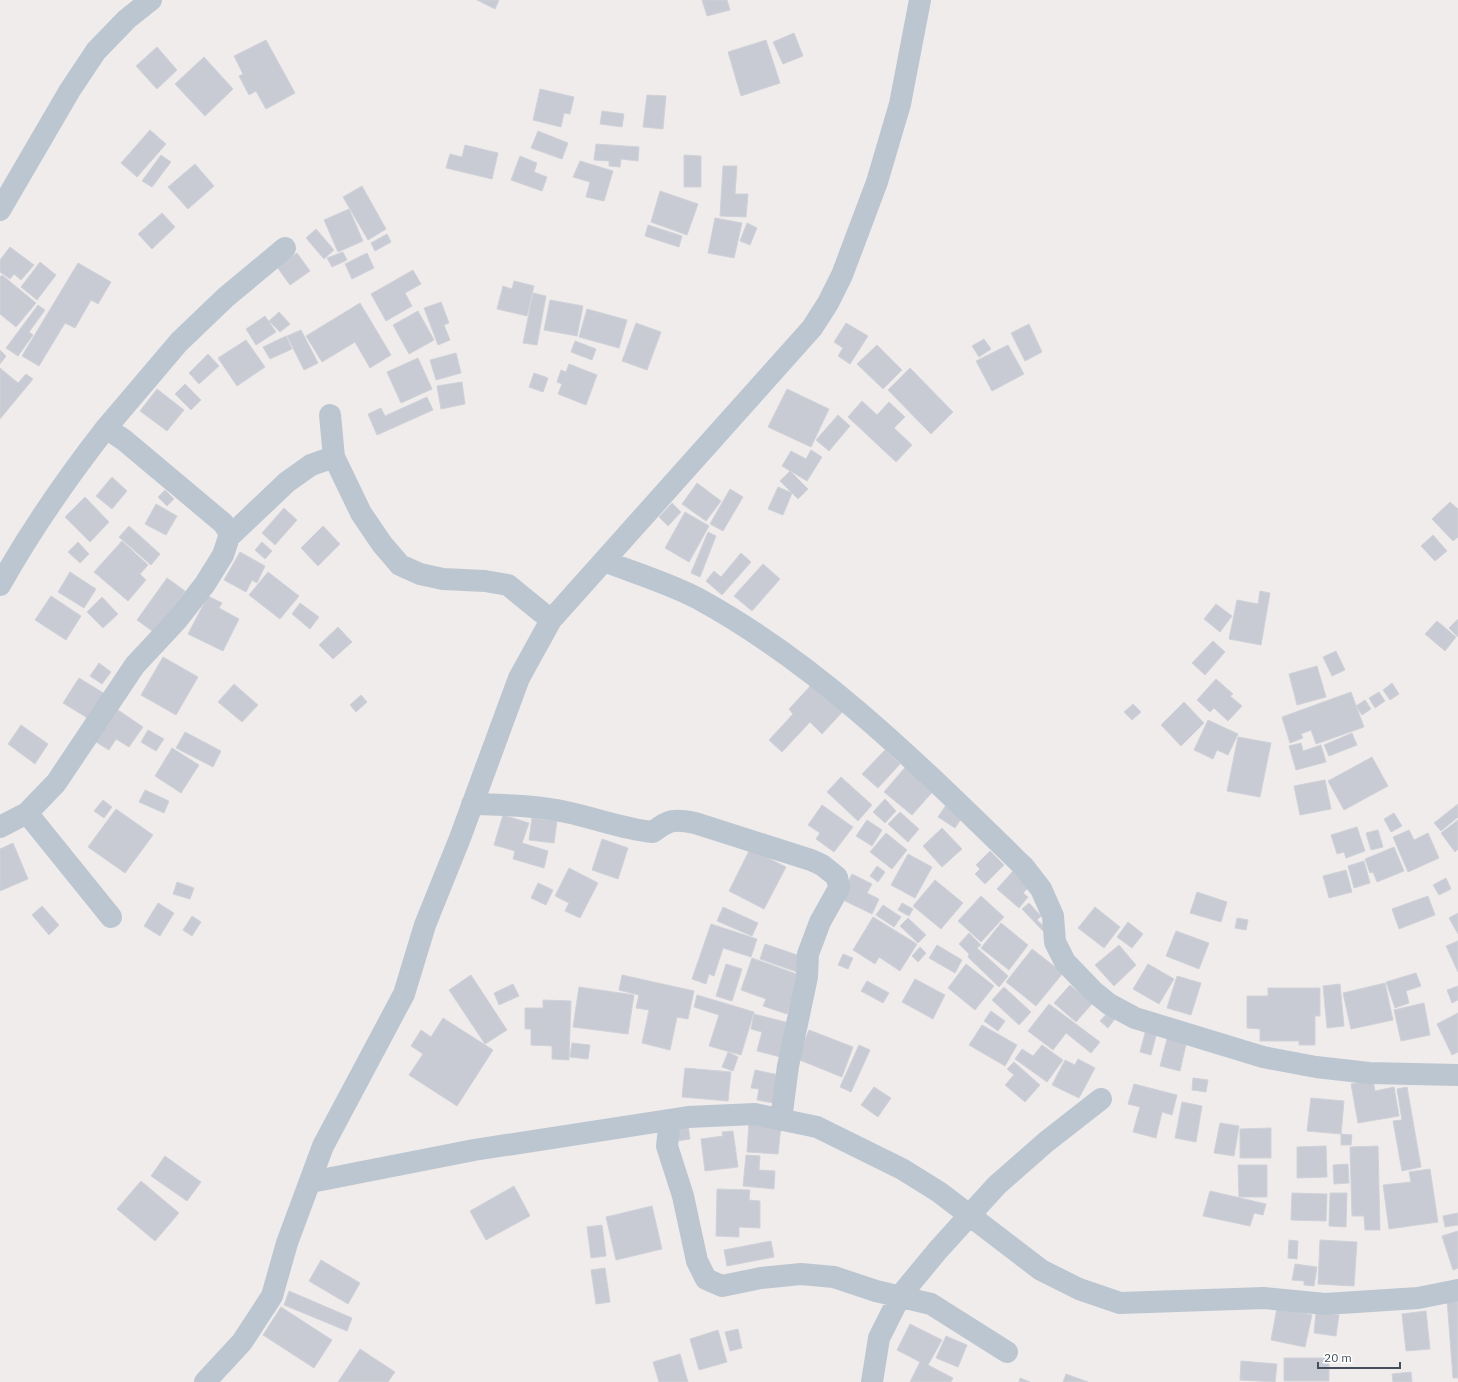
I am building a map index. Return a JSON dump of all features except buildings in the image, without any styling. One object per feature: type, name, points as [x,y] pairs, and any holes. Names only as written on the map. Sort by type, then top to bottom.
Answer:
[{"type":"street","points":[[0,210],[70,90],[96,51],[127,19],[151,0]]},
{"type":"street","points":[[204,1382],[242,1342],[272,1296],[287,1243],[311,1182],[323,1146],[404,994],[425,925],[519,678],[551,620],[812,328],[828,303],[842,275],[877,182],[900,104],[920,0]]},
{"type":"street","points":[[0,585],[36,524],[68,477],[106,428],[179,342],[226,298],[285,248]]},
{"type":"street","points":[[330,415],[334,457],[361,513],[382,544],[400,565],[420,574],[443,579],[485,581],[508,585],[551,620]]},
{"type":"street","points":[[0,827],[26,813],[56,783],[135,665],[177,620],[205,584],[223,555],[229,537],[228,530],[223,523],[124,440],[106,428]]},
{"type":"street","points":[[229,537],[287,482],[311,465],[334,457]]},
{"type":"street","points":[[604,562],[696,598],[809,670],[872,723],[1024,867],[1041,889],[1053,916],[1055,942],[1065,962],[1093,991],[1109,1004],[1135,1018],[1263,1057],[1316,1067],[1369,1073],[1458,1075]]},
{"type":"street","points":[[472,804],[519,805],[564,812],[635,830],[653,832],[663,823],[675,820],[695,823],[811,860],[822,865],[838,877],[839,888],[820,922],[808,954],[807,977],[788,1066],[780,1120]]},
{"type":"street","points":[[26,813],[111,917]]},
{"type":"street","points":[[872,1382],[880,1338],[900,1296],[969,1215],[997,1185],[1046,1142],[1102,1099]]},
{"type":"street","points":[[311,1182],[474,1150],[688,1117],[755,1114],[817,1127],[902,1169],[939,1192],[1041,1270],[1079,1289],[1120,1303],[1264,1298],[1325,1304],[1418,1298],[1458,1290]]},
{"type":"street","points":[[670,1120],[667,1146],[683,1196],[697,1261],[706,1279],[722,1286],[761,1278],[801,1274],[834,1278],[876,1291],[931,1304],[1007,1352]]}]
